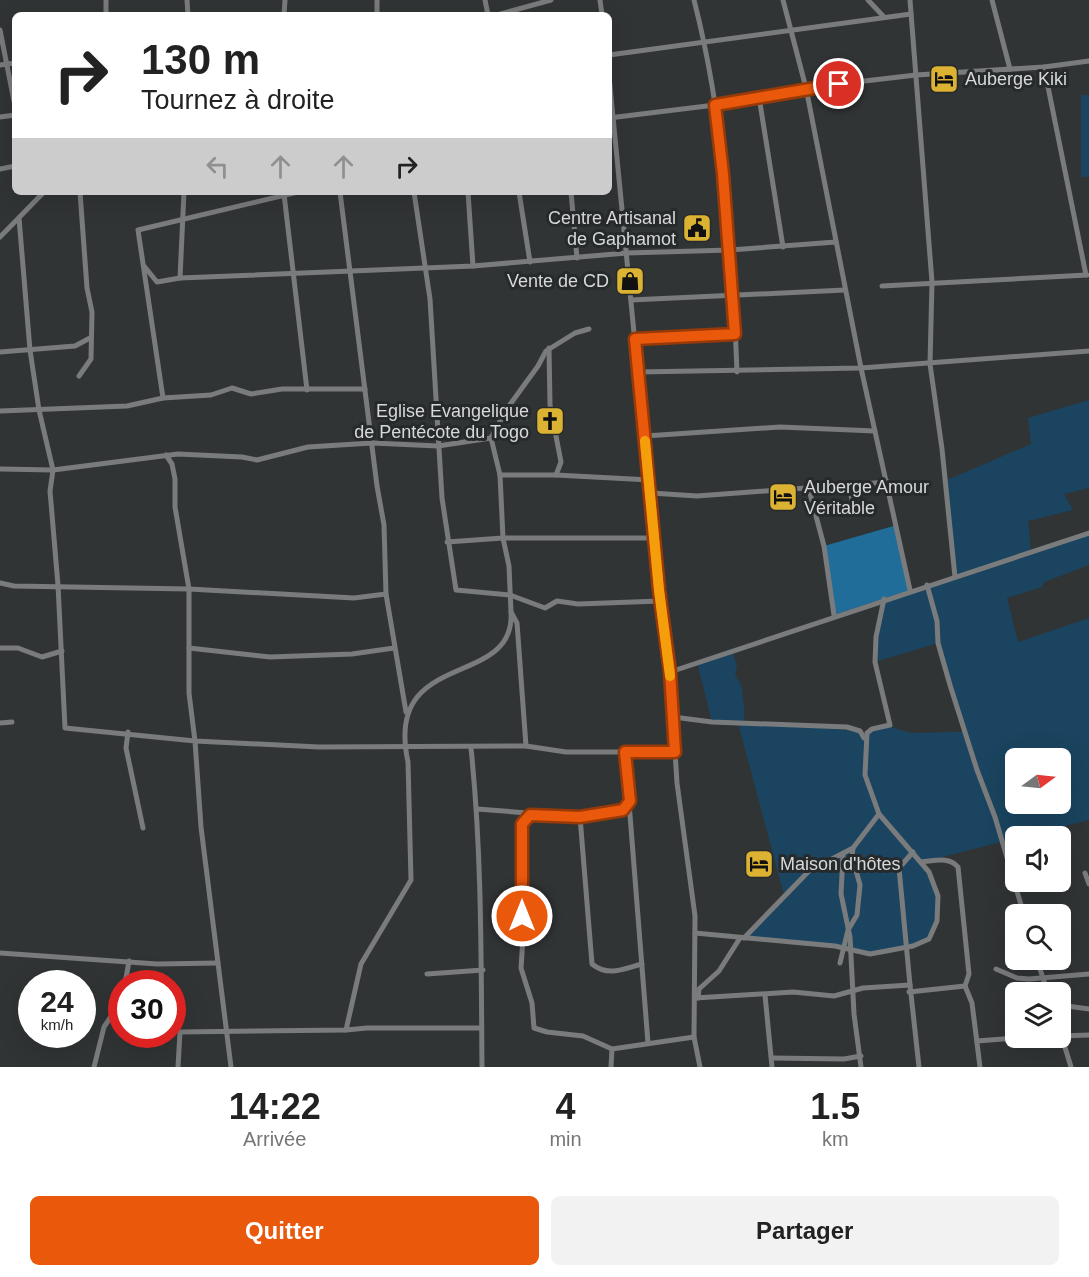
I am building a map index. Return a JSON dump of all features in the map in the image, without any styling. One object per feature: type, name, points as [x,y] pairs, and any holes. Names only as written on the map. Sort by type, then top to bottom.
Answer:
[{"type":"street","points":[[508,12],[551,0]]},
{"type":"street","points":[[693,0],[704,41],[715,105],[734,297],[737,372]]},
{"type":"street","points":[[783,0],[806,88],[861,368],[910,590]]},
{"type":"street","points":[[868,0],[884,17]]},
{"type":"street","points":[[910,0],[932,282],[930,364],[942,449],[955,577]]},
{"type":"street","points":[[992,0],[1010,69]]},
{"type":"street","points":[[612,55],[911,14]]},
{"type":"street","points":[[0,30],[12,88]]},
{"type":"street","points":[[612,117],[715,105],[806,88],[916,75],[1044,67],[1089,61]]},
{"type":"street","points":[[0,65],[12,63]]},
{"type":"street","points":[[882,286],[1088,275],[1044,67]]},
{"type":"street","points":[[759,97],[783,247]]},
{"type":"street","points":[[612,126],[627,253],[660,601],[670,672],[675,752],[695,933],[694,1037],[700,1067]]},
{"type":"street","points":[[0,237],[39,195]]},
{"type":"street","points":[[79,376],[91,359],[92,312],[87,288],[80,195]]},
{"type":"street","points":[[180,278],[184,195]]},
{"type":"street","points":[[163,398],[138,230],[276,195]]},
{"type":"street","points":[[284,195],[307,390]]},
{"type":"street","points":[[340,195],[384,525],[386,594],[406,712],[405,748],[408,762],[411,880],[361,964],[346,1030]]},
{"type":"street","points":[[414,195],[430,299],[438,446],[447,542],[456,590],[510,595],[545,608],[556,601],[578,604],[660,601]]},
{"type":"street","points":[[468,195],[473,266]]},
{"type":"street","points":[[519,195],[530,262]]},
{"type":"street","points":[[571,195],[577,258]]},
{"type":"street","points":[[19,218],[30,350],[39,410],[53,470],[50,491],[58,585],[65,728],[83,731],[128,732],[195,741],[405,748],[526,746],[566,752],[675,752]]},
{"type":"street","points":[[144,266],[158,282],[180,278],[424,266],[473,266],[627,253],[730,250],[836,242]]},
{"type":"street","points":[[631,300],[734,297],[845,290]]},
{"type":"street","points":[[406,712],[422,689],[450,676],[501,647],[507,641],[512,626],[509,566],[503,538],[500,475],[491,438],[506,410],[549,348],[575,333],[590,329]]},
{"type":"street","points":[[635,339],[735,334]]},
{"type":"street","points":[[0,352],[75,346],[90,338]]},
{"type":"street","points":[[549,348],[550,405],[561,462],[556,475]]},
{"type":"street","points":[[638,372],[861,368],[1089,351]]},
{"type":"street","points":[[0,411],[127,406],[163,398],[211,394],[232,388],[250,394],[282,389],[365,389]]},
{"type":"street","points":[[645,436],[780,427],[875,431]]},
{"type":"street","points":[[0,469],[53,470],[166,455],[226,456],[256,460],[308,447],[372,443],[438,446],[491,438]]},
{"type":"street","points":[[166,455],[172,464],[175,479],[176,514],[189,590],[189,693],[195,741],[199,816],[231,1067]]},
{"type":"street","points":[[500,475],[556,475],[650,480]]},
{"type":"street","points":[[651,493],[697,496],[808,486],[888,482]]},
{"type":"street","points":[[850,484],[853,512]]},
{"type":"street","points":[[808,486],[824,546],[834,615]]},
{"type":"street","points":[[670,672],[884,598],[1089,533]]},
{"type":"street","points":[[447,542],[503,538],[655,538]]},
{"type":"street","points":[[0,583],[14,586],[58,585],[354,598],[386,594]]},
{"type":"street","points":[[927,585],[937,621],[938,643],[944,664],[1020,904]]},
{"type":"street","points":[[864,738],[872,729],[890,725],[875,662],[876,637],[884,598]]},
{"type":"street","points":[[511,612],[517,623],[526,746]]},
{"type":"street","points":[[0,648],[18,648],[42,657],[62,651]]},
{"type":"street","points":[[189,648],[270,657],[352,654],[394,648]]},
{"type":"street","points":[[673,717],[712,722],[847,728],[860,731],[864,738],[865,774],[879,814],[921,862],[934,882],[938,896],[937,921],[929,939],[920,944],[870,954],[695,933]]},
{"type":"street","points":[[0,723],[12,722]]},
{"type":"street","points":[[128,732],[126,748],[143,828]]},
{"type":"street","points":[[471,747],[477,809],[483,970],[482,1067]]},
{"type":"street","points":[[625,752],[648,1043]]},
{"type":"street","points":[[477,809],[530,815],[580,817],[623,810],[630,801]]},
{"type":"street","points":[[696,998],[699,990],[719,971],[742,938],[809,872],[853,848],[879,814]]},
{"type":"street","points":[[530,815],[522,824],[524,923],[521,968],[532,1003],[534,1028],[583,1036],[612,1049],[694,1037]]},
{"type":"street","points":[[580,817],[592,964],[601,971],[612,972],[642,964]]},
{"type":"street","points":[[840,963],[848,930],[857,915],[860,885],[853,848]]},
{"type":"street","points":[[913,852],[899,868],[909,988],[919,1067]]},
{"type":"street","points":[[843,855],[841,894],[848,930],[855,1031],[861,1056],[861,1067]]},
{"type":"street","points":[[921,862],[946,860],[953,861],[958,867],[969,974],[964,986],[972,1003],[980,1067]]},
{"type":"street","points":[[1085,873],[1089,884]]},
{"type":"street","points":[[0,953],[129,961],[218,963]]},
{"type":"street","points":[[127,970],[129,961]]},
{"type":"street","points":[[996,969],[1017,978],[1089,974]]},
{"type":"street","points":[[427,974],[483,970]]},
{"type":"street","points":[[1041,970],[1045,982]]},
{"type":"street","points":[[696,998],[794,992],[834,996],[863,988],[964,986]]},
{"type":"street","points":[[765,995],[772,1067]]},
{"type":"street","points":[[1071,1007],[1089,1009]]},
{"type":"street","points":[[94,1067],[104,1027],[108,1021]]},
{"type":"street","points":[[178,1067],[180,1032],[481,1028]]},
{"type":"street","points":[[1071,1035],[1089,1035]]},
{"type":"street","points":[[977,1041],[1005,1039]]},
{"type":"street","points":[[1065,1048],[1071,1067]]},
{"type":"street","points":[[611,1067],[612,1049]]},
{"type":"street","points":[[771,1058],[844,1059],[861,1056]]},
{"type":"shaded area","points":[[1081,95],[1089,95],[1089,177],[1081,177]]},
{"type":"shaded area","points":[[1089,400],[1089,488],[1064,494],[1073,510],[1028,521],[1031,552],[1089,534],[1089,565],[1044,582],[1042,587],[1007,598],[1018,642],[1089,618],[1089,820],[1065,826],[1005,826],[1005,841],[922,862],[933,879],[939,909],[931,935],[920,944],[870,954],[835,946],[744,938],[784,895],[738,723],[712,722],[697,662],[731,649],[737,665],[735,675],[741,685],[744,722],[860,731],[864,738],[871,731],[884,726],[917,733],[965,732],[938,643],[875,662],[884,599],[954,576],[945,481],[1031,444],[1028,418]]},
{"type":"shaded area","points":[[897,525],[910,590],[834,615],[824,546]]},
{"type":"slow traffic","points":[[645,441],[659,590],[670,676]]},
{"type":"place","name":"Auberge Kiki","points":[[944,79]]},
{"type":"place","name":"Centre Artisanal de Gaphamot","points":[[697,228]]},
{"type":"place","name":"Vente de CD","points":[[630,281]]},
{"type":"place","name":"Eglise Evangelique de Pentécote du Togo","points":[[550,421]]},
{"type":"place","name":"Auberge Amour Véritable","points":[[783,497]]},
{"type":"place","name":"Maison d'hôtes","points":[[759,864]]},
{"type":"route","points":[[522,916],[522,824],[530,815],[580,817],[623,810],[630,801],[625,752],[675,752],[670,672],[659,590],[635,339],[735,334],[734,297],[715,105],[839,84]]}]
